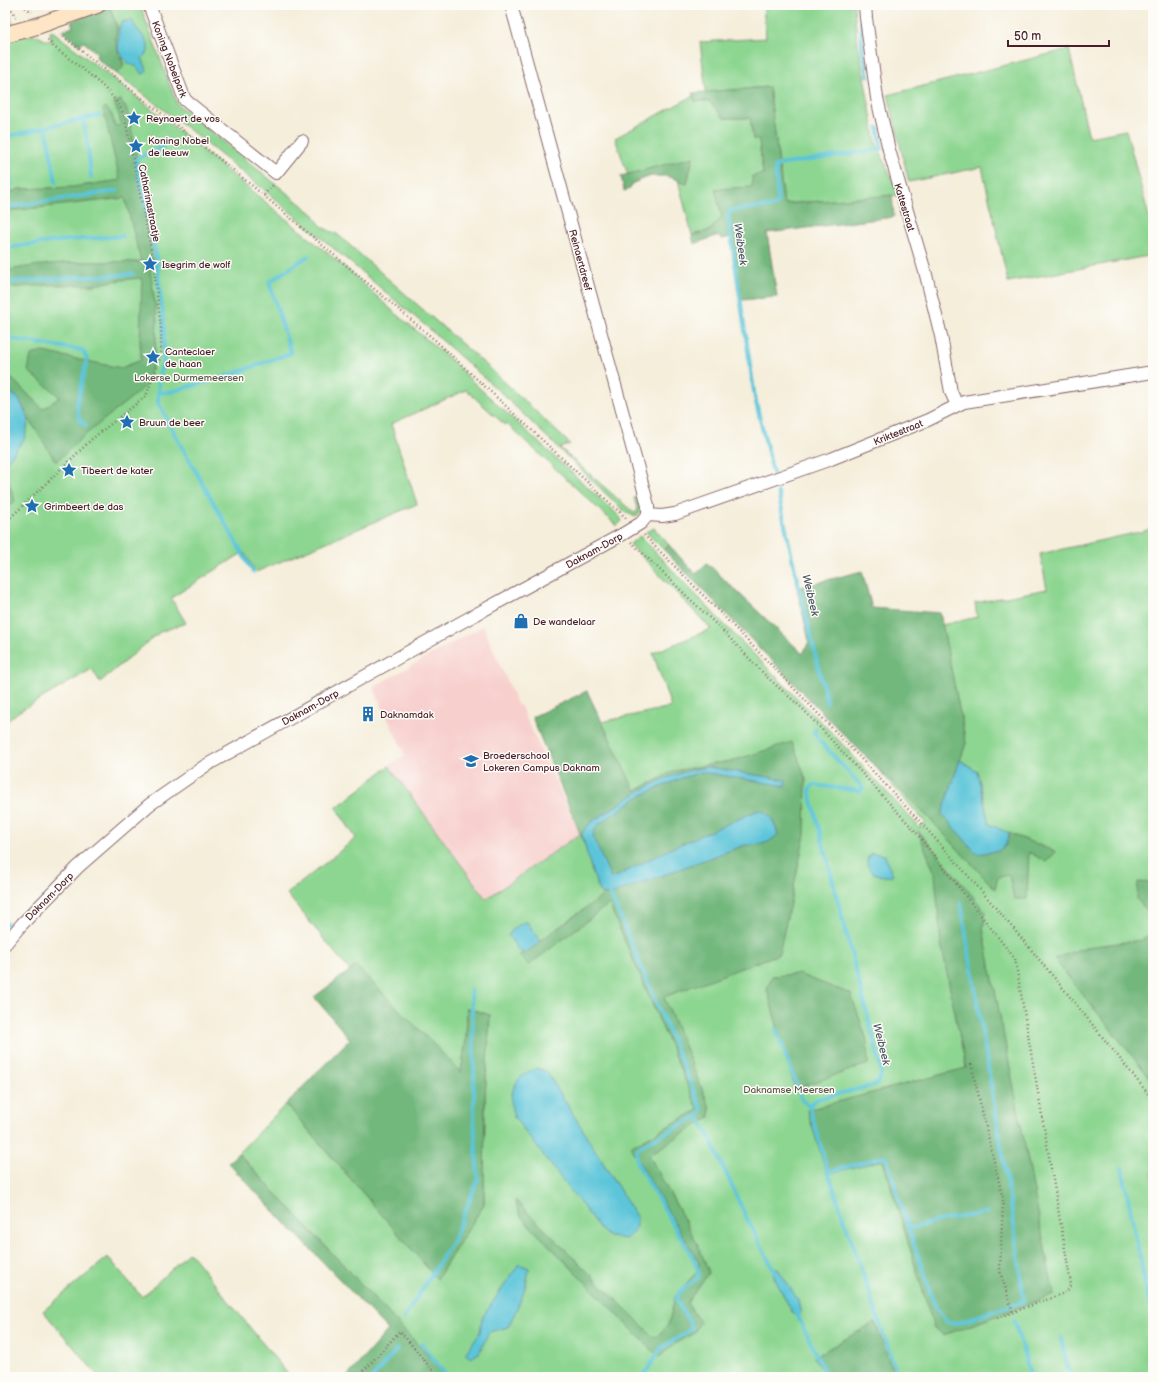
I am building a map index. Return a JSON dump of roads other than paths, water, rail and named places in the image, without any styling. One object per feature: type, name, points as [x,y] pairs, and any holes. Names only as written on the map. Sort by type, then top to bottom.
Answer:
[{"type":"street","points":[[5,35],[46,23],[97,5]]},
{"type":"street","name":"Koning Nobelpark","points":[[149,5],[185,100],[276,173],[302,141]]},
{"type":"street","name":"Reinaertdreef","points":[[511,5],[646,498],[648,515]]},
{"type":"street","name":"Kattestraat","points":[[865,5],[877,98],[889,150],[926,275],[941,336],[951,392],[957,405]]},
{"type":"street","name":"Kriktestraat","points":[[648,515],[662,516],[675,514],[788,475],[928,420],[964,402],[1153,372]]},
{"type":"street","name":"Daknam-Dorp","points":[[5,944],[22,924],[78,867],[150,805],[205,766],[460,623],[623,534],[641,523],[648,515]]},
{"type":"water","points":[[132,20],[145,39],[148,47],[148,52],[142,58],[147,70],[142,74],[137,67],[125,61],[118,48],[119,27],[122,22]]},
{"type":"water","points":[[5,388],[19,399],[29,419],[25,438],[5,462]]},
{"type":"water","points":[[960,760],[977,771],[989,824],[1009,833],[1006,845],[998,851],[977,854],[942,814]]},
{"type":"water","points":[[708,767],[786,780],[785,786],[702,772],[682,778],[638,797],[598,825],[594,831],[593,837],[611,878],[674,847],[759,810],[769,815],[774,822],[778,834],[763,844],[745,845],[609,895],[601,894],[592,872],[582,835],[586,828],[595,820],[618,805],[654,784],[680,773]]},
{"type":"water","points":[[871,853],[885,855],[887,863],[893,874],[891,876],[878,875],[871,871],[867,864],[867,860]]},
{"type":"water","points":[[524,922],[527,922],[539,939],[539,943],[525,953],[519,951],[508,935],[513,929]]},
{"type":"water","points":[[537,1068],[547,1072],[637,1218],[635,1230],[626,1239],[609,1237],[601,1230],[514,1117],[511,1100],[515,1085],[529,1071]]},
{"type":"water","points":[[519,1264],[529,1268],[528,1276],[521,1299],[508,1327],[489,1332],[479,1353],[471,1358],[465,1354],[480,1332],[482,1318]]},
{"type":"water","points":[[775,1269],[778,1269],[798,1300],[801,1314],[796,1316],[792,1312],[775,1279],[773,1272]]},
{"type":"waterway","name":"Weibeek","points":[[861,21],[862,46],[868,76]]},
{"type":"waterway","points":[[5,137],[99,115]]},
{"type":"waterway","points":[[83,119],[87,139],[91,177]]},
{"type":"waterway","points":[[46,128],[56,182]]},
{"type":"waterway","name":"Weibeek","points":[[773,473],[755,398],[728,216],[731,210],[775,206],[778,202],[775,166],[882,149],[878,128]]},
{"type":"waterway","points":[[6,137],[11,185]]},
{"type":"waterway","points":[[169,141],[159,149],[137,158],[136,161],[156,256],[164,325],[164,357],[159,378],[158,402],[175,435],[253,572]]},
{"type":"waterway","points":[[5,207],[117,191]]},
{"type":"waterway","points":[[5,248],[58,241],[123,236]]},
{"type":"waterway","points":[[158,393],[170,392],[224,377],[291,353],[269,282],[308,256]]},
{"type":"waterway","points":[[5,282],[133,274]]},
{"type":"waterway","points":[[5,338],[82,350],[87,360],[77,404],[79,419],[86,426]]},
{"type":"waterway","name":"Weibeek","points":[[778,492],[795,571],[827,702]]},
{"type":"waterway","name":"Weibeek","points":[[816,729],[814,732],[817,738],[863,788],[860,791],[814,785],[810,788],[810,793],[877,1052],[881,1074],[875,1085],[817,1099],[809,1106],[828,1172],[898,1377]]},
{"type":"waterway","points":[[609,891],[702,1110],[698,1116],[642,1145],[636,1151],[637,1163],[693,1258],[699,1272],[698,1278],[680,1291],[676,1300],[689,1321],[692,1329],[661,1348],[643,1377]]},
{"type":"waterway","points":[[828,1172],[886,1156],[899,1200],[936,1309],[947,1322],[957,1323],[1024,1301],[1013,1218],[961,903]]},
{"type":"waterway","points":[[5,922],[8,925]]},
{"type":"waterway","points":[[404,1318],[453,1241],[478,1180],[474,1119],[474,1056],[471,990]]},
{"type":"waterway","points":[[776,1029],[802,1100],[809,1106]]},
{"type":"waterway","points":[[698,1116],[708,1134],[747,1219],[776,1274]]},
{"type":"waterway","points":[[1122,1168],[1153,1322]]},
{"type":"waterway","points":[[909,1229],[941,1220],[987,1213]]},
{"type":"waterway","points":[[796,1312],[827,1377]]},
{"type":"waterway","points":[[1014,1320],[1031,1377]]},
{"type":"waterway","points":[[1061,1338],[1070,1377]]},
{"type":"waterway","points":[[422,1344],[447,1377]]},
{"type":"waterway","points":[[373,1377],[397,1349]]},
{"type":"place","name":"Reynaert de vos","points":[[134,118]]},
{"type":"place","name":"Koning Nobel de leeuw","points":[[136,146]]},
{"type":"place","name":"Isegrim de wolf","points":[[150,264]]},
{"type":"place","name":"Canteclaer de haan","points":[[153,357]]},
{"type":"place","name":"Bruun de beer","points":[[127,422]]},
{"type":"place","name":"Tibeert de kater","points":[[69,470]]},
{"type":"place","name":"Grimbeert de das","points":[[32,506]]},
{"type":"place","name":"De wandelaar","points":[[521,621]]},
{"type":"place","name":"Daknamdak","points":[[368,714]]},
{"type":"place","name":"Broederschool Lokeren Campus Daknam","points":[[471,761]]},
{"type":"park label","name":"Lokerse Durmemeersen","points":[[189,377]]},
{"type":"park label","name":"Daknamse Meersen","points":[[789,1089]]}]
